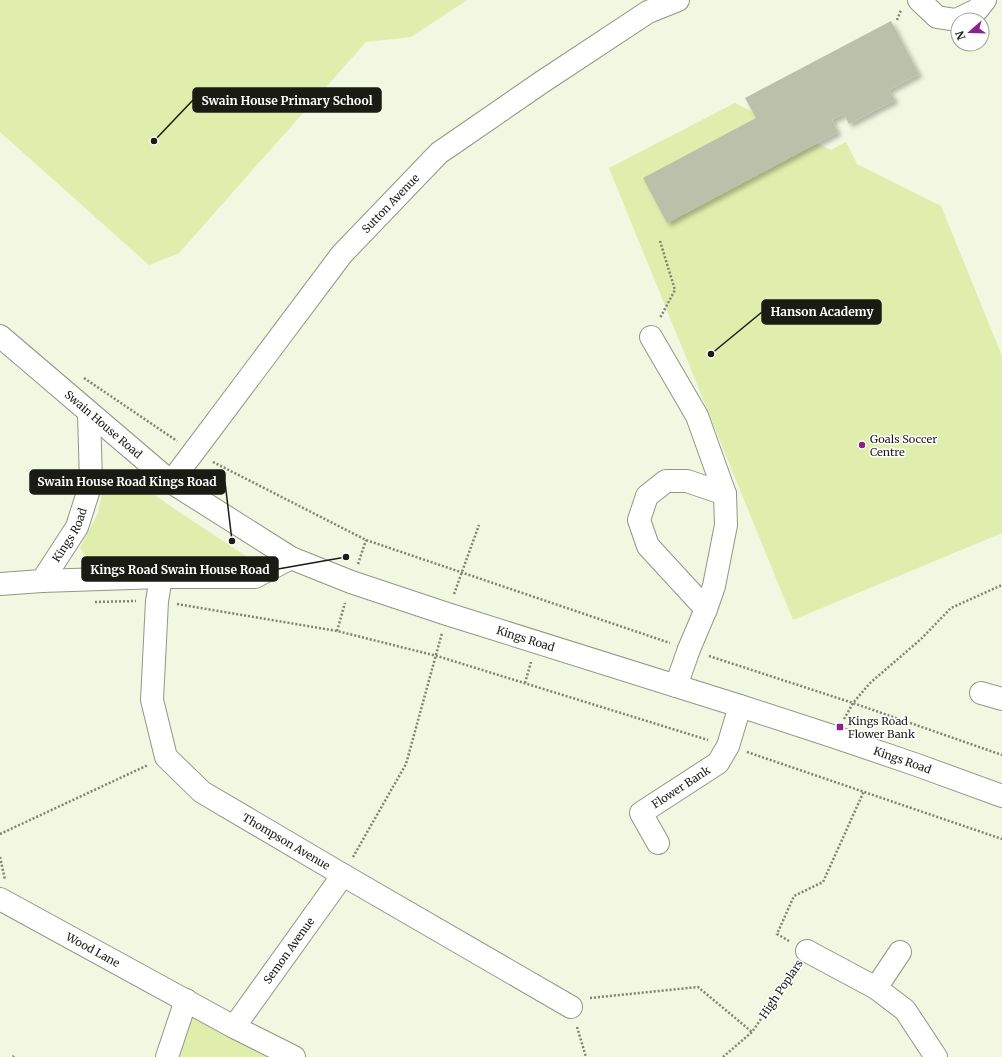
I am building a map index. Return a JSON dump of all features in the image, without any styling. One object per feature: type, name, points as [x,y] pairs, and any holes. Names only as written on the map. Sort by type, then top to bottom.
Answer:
[{"type":"street","name":"Sutton Avenue","points":[[171,482],[342,254],[439,153],[542,82],[648,12],[678,0]]},
{"type":"street","points":[[919,0],[937,18],[956,20],[977,10],[984,0]]},
{"type":"street","name":"Swain House Road","points":[[0,336],[171,482],[291,558]]},
{"type":"street","points":[[651,337],[697,416],[725,494],[726,525],[714,586],[676,686]]},
{"type":"street","name":"Kings Road","points":[[42,581],[77,527],[90,483],[89,413]]},
{"type":"street","points":[[706,609],[648,546],[639,520],[647,496],[666,481],[686,481],[725,494]]},
{"type":"street","points":[[0,584],[161,577],[256,577],[291,558]]},
{"type":"street","name":"Kings Road","points":[[291,558],[351,582],[484,626],[835,737],[1002,796]]},
{"type":"street","points":[[161,577],[157,601],[152,700],[166,757]]},
{"type":"street","points":[[981,693],[1002,699]]},
{"type":"street","name":"Flower Bank","points":[[658,843],[641,813],[718,763],[728,746],[740,706]]},
{"type":"street","name":"Thompson Avenue","points":[[166,757],[202,792],[572,1007]]},
{"type":"street","name":"Semon Avenue","points":[[234,1027],[343,875]]},
{"type":"street","name":"Wood Lane","points":[[0,898],[234,1027],[294,1057]]},
{"type":"street","name":"High Poplars","points":[[807,951],[876,988],[905,1010],[936,1057]]},
{"type":"street","points":[[876,988],[900,952]]},
{"type":"street","points":[[167,1057],[186,1000]]},
{"type":"path","points":[[651,337],[675,290],[660,241]]},
{"type":"path","points":[[84,378],[194,452],[366,540],[853,703],[1002,755]]},
{"type":"path","points":[[462,573],[479,525]]},
{"type":"path","points":[[337,631],[351,582]]},
{"type":"path","points":[[835,737],[853,703],[870,683],[921,639],[951,608],[1002,585]]},
{"type":"path","points":[[93,602],[157,601],[337,631],[436,656],[728,746],[1002,838]]},
{"type":"path","points":[[343,875],[406,764],[436,656]]},
{"type":"path","points":[[0,834],[166,757]]},
{"type":"path","points":[[807,951],[777,934],[794,896],[822,882],[864,791]]},
{"type":"path","name":"High Poplars","points":[[724,1057],[752,1032],[807,951]]},
{"type":"path","points":[[586,1057],[572,1007],[591,998],[698,987],[752,1032]]},
{"type":"green space","points":[[0,0],[467,0],[411,37],[366,42],[179,253],[149,265],[0,132]]},
{"type":"green space","name":"Goals Soccer Centre","points":[[735,103],[831,150],[846,142],[857,164],[941,206],[1002,356],[1002,533],[793,620],[609,168]]},
{"type":"green space","points":[[118,469],[179,512],[246,556],[244,562],[88,559],[80,548],[98,513],[105,478]]},
{"type":"green space","points":[[191,1010],[279,1057],[175,1057]]},
{"type":"building","points":[[891,21],[919,74],[889,90],[895,100],[849,124],[844,114],[832,120],[838,132],[667,223],[643,178],[756,118],[745,98]]},
{"type":"place","name":"Swain House Primary School","points":[[154,141]]},
{"type":"place","name":"Hanson Academy","points":[[711,354]]},
{"type":"place","name":"Goals Soccer Centre","points":[[862,445]]},
{"type":"place","name":"Swain House Road Kings Road","points":[[232,541]]},
{"type":"place","name":"Kings Road Swain House Road","points":[[346,557]]},
{"type":"place","name":"Kings Road Flower Bank","points":[[840,727]]}]
